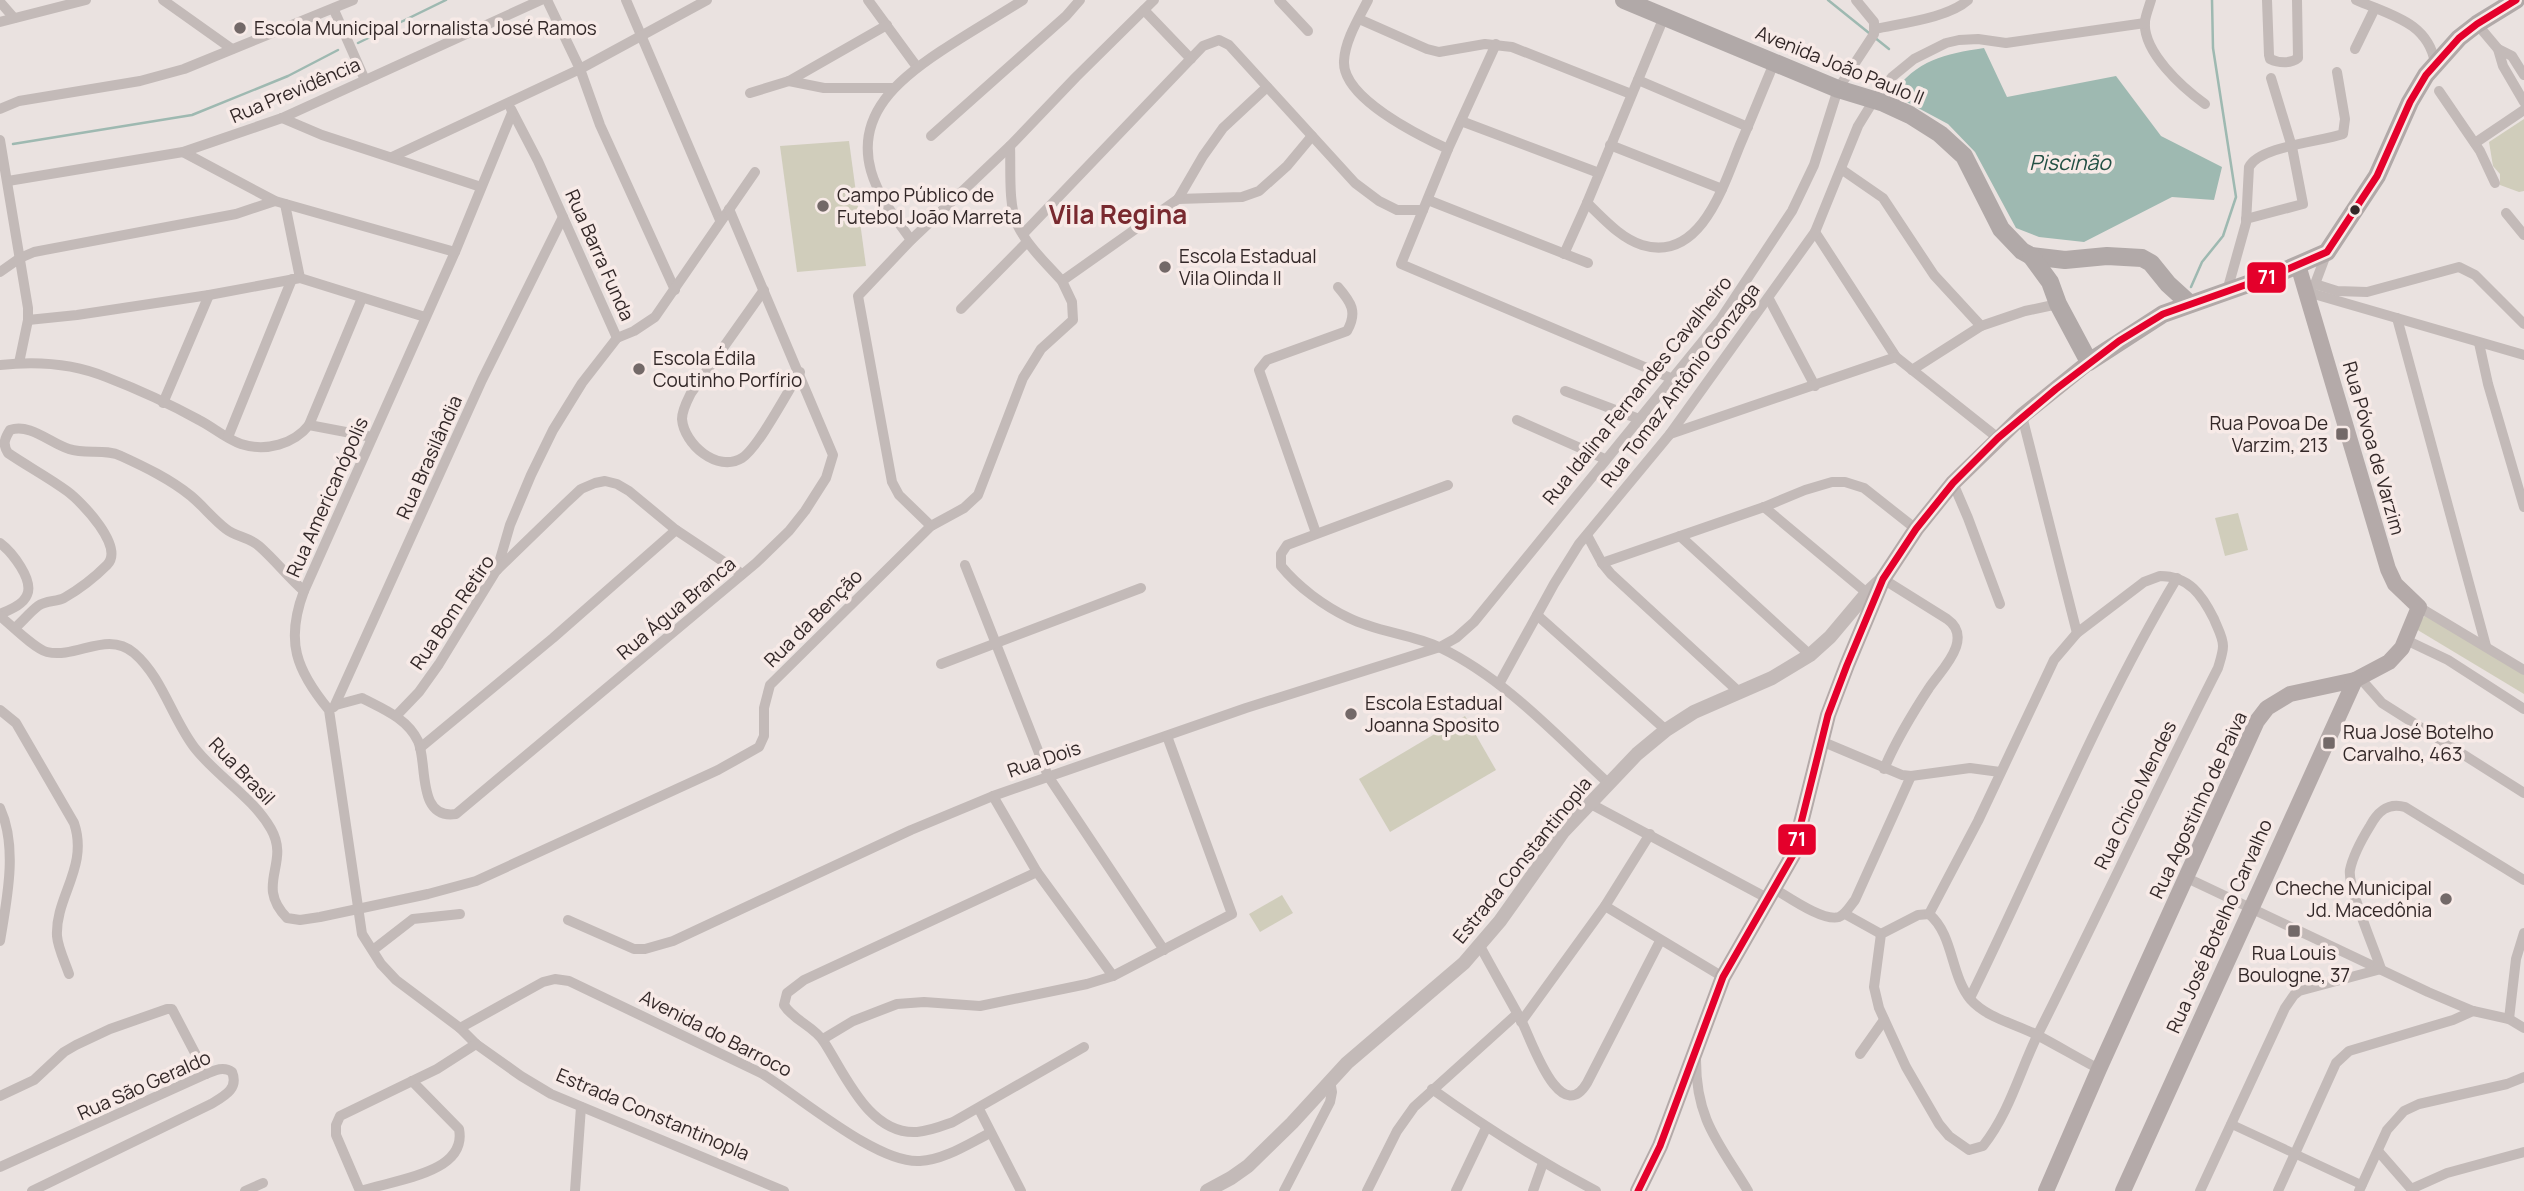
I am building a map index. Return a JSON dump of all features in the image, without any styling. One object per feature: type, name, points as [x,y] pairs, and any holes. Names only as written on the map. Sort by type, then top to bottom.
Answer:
[{"type":"main road","name":"Avenida João Paulo II","points":[[1624,0],[1926,123],[1964,156],[2001,229],[2015,246],[2031,256],[2047,277],[2089,362]]},
{"type":"main road","points":[[1638,1191],[1660,1146],[1723,977],[1793,855],[1821,741],[1847,665],[1883,579],[1916,529],[1953,483],[1998,438],[2089,362],[2163,314],[2327,252],[2377,176],[2410,102],[2435,63],[2476,24],[2516,0]]},
{"type":"main road","points":[[2031,256],[2065,260],[2142,258],[2151,262],[2168,284],[2190,304]]},
{"type":"main road","points":[[2047,277],[2065,260]]},
{"type":"main road","name":"Rua Póvoa de Varzim","points":[[2298,265],[2311,288],[2388,569],[2395,584],[2418,607]]},
{"type":"main road","points":[[2163,314],[2168,284]]},
{"type":"main road","points":[[2406,640],[2418,607]]},
{"type":"main road","name":"Rua Agostinho de Paiva","points":[[2046,1191],[2251,731],[2267,708],[2290,694],[2358,679],[2397,656],[2406,640]]},
{"type":"main road","name":"Rua José Botelho Carvalho","points":[[2123,1191],[2251,907],[2358,679]]},
{"type":"street","points":[[0,22],[86,0]]},
{"type":"street","points":[[163,0],[232,49]]},
{"type":"street","points":[[0,108],[19,101],[140,81],[184,69],[353,0]]},
{"type":"street","name":"Rua Previdência","points":[[8,181],[183,152],[282,118],[541,0]]},
{"type":"street","points":[[547,0],[675,290]]},
{"type":"street","points":[[626,0],[720,220]]},
{"type":"street","points":[[868,0],[917,67]]},
{"type":"street","points":[[911,240],[875,183],[869,156],[869,136],[876,112],[893,88],[917,67],[1023,0]]},
{"type":"street","points":[[931,136],[1042,38],[1080,0]]},
{"type":"street","points":[[930,526],[899,495],[892,482],[858,296],[911,240],[1010,146],[1154,0]]},
{"type":"street","points":[[1279,0],[1308,31]]},
{"type":"street","points":[[1368,0],[1344,55],[1344,68],[1348,76],[1368,99],[1395,122],[1448,149]]},
{"type":"street","points":[[1856,0],[1874,22],[1875,29],[1934,16],[1968,0]]},
{"type":"street","points":[[2151,0],[2145,23],[2147,37],[2172,77],[2204,104]]},
{"type":"street","points":[[2267,0],[2269,55],[2270,59],[2276,62],[2292,62],[2298,58],[2297,0]]},
{"type":"street","points":[[2356,0],[2379,6],[2414,26],[2428,41],[2435,63]]},
{"type":"street","points":[[392,157],[511,109],[705,1]]},
{"type":"street","points":[[0,2],[14,18]]},
{"type":"street","points":[[2355,49],[2379,6]]},
{"type":"street","points":[[334,10],[365,80]]},
{"type":"street","points":[[1144,10],[1191,59]]},
{"type":"street","points":[[1564,254],[1664,17]]},
{"type":"street","points":[[1359,19],[1439,52],[1496,44],[1526,52],[1631,94]]},
{"type":"street","name":"Rua Tomaz Antônio Gonzaga","points":[[1499,684],[1559,575],[1587,534],[1670,434],[1815,232],[1870,98],[1914,60],[1946,43],[1969,39],[2006,43],[2145,23]]},
{"type":"street","points":[[2476,24],[2498,49],[2512,56],[2524,75]]},
{"type":"street","points":[[750,93],[789,80],[887,25]]},
{"type":"street","name":"Rua Idalina Fernandes Cavalheiro","points":[[1440,647],[1456,638],[1474,622],[1673,379],[1733,301],[1792,211],[1814,165],[1843,90],[1875,29]]},
{"type":"street","points":[[961,309],[1191,59],[1207,43],[1214,41],[1224,41],[1229,45],[1355,183],[1379,201],[1397,210],[1425,205],[1588,263]]},
{"type":"street","points":[[1496,44],[1448,149],[1401,264],[1673,379]]},
{"type":"street","points":[[2498,49],[2503,65],[2524,102]]},
{"type":"street","points":[[2512,56],[2524,51]]},
{"type":"street","points":[[1587,203],[1626,237],[1645,246],[1659,247],[1685,239],[1712,211],[1775,61]]},
{"type":"street","points":[[2227,291],[2246,219],[2248,175],[2252,161],[2265,153],[2336,136],[2345,131],[2337,72]]},
{"type":"street","points":[[2246,219],[2303,204],[2292,147],[2271,78]]},
{"type":"street","points":[[789,80],[824,88],[893,88]]},
{"type":"street","points":[[1638,80],[1748,127]]},
{"type":"street","points":[[1010,146],[1012,205],[1016,222],[1025,238],[1062,281],[1178,199],[1202,156],[1223,128],[1267,87]]},
{"type":"street","points":[[2440,91],[2475,143],[2495,183]]},
{"type":"street","name":"Rua Barra Funda","points":[[511,109],[538,160],[617,338],[655,317],[755,172]]},
{"type":"street","name":"Rua Americanópolis","points":[[357,909],[332,708],[311,689],[297,659],[293,638],[295,619],[304,591],[455,252],[511,109]]},
{"type":"street","points":[[2475,143],[2524,110]]},
{"type":"street","points":[[282,118],[322,135],[481,187]]},
{"type":"street","points":[[1461,121],[1599,173]]},
{"type":"street","points":[[1178,199],[1242,197],[1259,191],[1287,166],[1312,136]]},
{"type":"street","points":[[0,140],[28,308],[19,363]]},
{"type":"street","points":[[1610,145],[1722,188]]},
{"type":"street","points":[[183,152],[280,203],[320,212],[455,252]]},
{"type":"street","points":[[1841,169],[1883,198],[1934,275],[1981,326]]},
{"type":"street","points":[[0,272],[20,258],[54,248],[236,214],[280,203]]},
{"type":"street","points":[[228,437],[296,279],[280,203]]},
{"type":"street","name":"Rua Água Branca","points":[[332,708],[362,698],[396,716],[414,735],[420,748],[426,791],[432,804],[442,814],[456,814],[694,617],[789,531],[805,511],[826,478],[833,455],[729,209]]},
{"type":"street","points":[[2506,213],[2524,235]]},
{"type":"street","name":"Rua Brasilândia","points":[[332,708],[482,380],[563,217]]},
{"type":"street","points":[[1815,232],[1896,357],[1998,438]]},
{"type":"street","points":[[2311,288],[2327,252]]},
{"type":"street","points":[[2311,288],[2367,292],[2462,267],[2475,275],[2524,324]]},
{"type":"street","points":[[28,320],[209,295],[296,279],[425,317]]},
{"type":"street","name":"Rua da Benção","points":[[357,909],[428,894],[485,878],[752,753],[759,747],[764,736],[764,708],[770,685],[930,526],[964,508],[978,495],[1023,378],[1041,349],[1073,320],[1072,302],[1062,281]]},
{"type":"street","points":[[1317,533],[1259,370],[1267,360],[1347,331],[1352,322],[1352,302],[1338,287]]},
{"type":"street","points":[[2311,288],[2397,318],[2524,355]]},
{"type":"street","points":[[764,290],[686,402],[682,422],[686,432],[696,447],[714,460],[734,461],[741,458],[758,441],[800,372]]},
{"type":"street","points":[[163,403],[209,295]]},
{"type":"street","points":[[0,365],[58,364],[78,369],[106,377],[199,419],[242,444],[259,447],[289,443],[300,437],[309,425],[362,298]]},
{"type":"street","points":[[1769,299],[1815,386]]},
{"type":"street","points":[[1912,370],[1981,326],[2025,311],[2058,304]]},
{"type":"street","points":[[2397,318],[2486,646]]},
{"type":"street","points":[[496,571],[510,525],[541,453],[582,383],[617,338]]},
{"type":"street","points":[[2479,343],[2488,384],[2524,507]]},
{"type":"street","points":[[1670,434],[1896,357]]},
{"type":"street","points":[[1566,391],[1639,419]]},
{"type":"street","points":[[2022,416],[2077,633]]},
{"type":"street","points":[[1517,420],[1605,460]]},
{"type":"street","points":[[309,425],[372,437]]},
{"type":"street","points":[[15,628],[41,604],[63,599],[109,564],[113,556],[111,545],[88,512],[68,492],[8,453],[5,439],[10,430],[15,428],[34,432],[79,452],[111,452],[171,481],[230,532],[249,538],[259,546],[304,591]]},
{"type":"street","name":"Rua Bom Retiro","points":[[396,716],[419,692],[439,664],[496,571],[581,489],[595,483],[605,481],[617,484],[676,530],[742,574]]},
{"type":"street","points":[[1602,563],[1832,482],[1845,482],[1864,488],[1916,529]]},
{"type":"street","points":[[1953,483],[2000,604]]},
{"type":"street","points":[[1448,485],[1287,545],[1281,554],[1281,566],[1290,577],[1350,619],[1440,647],[1499,684],[1608,783]]},
{"type":"street","points":[[1764,507],[1867,593]]},
{"type":"street","points":[[420,748],[553,638],[676,530]]},
{"type":"street","points":[[1587,534],[1602,563],[1627,591],[1739,692]]},
{"type":"street","points":[[1680,536],[1810,655]]},
{"type":"street","points":[[0,543],[20,565],[28,591],[41,604]]},
{"type":"street","points":[[965,565],[1048,776],[1164,950]]},
{"type":"street","points":[[1929,914],[1978,821],[2054,660],[2077,633],[2153,578],[2177,578],[2141,640],[2104,714],[1970,998]]},
{"type":"street","name":"Rua Chico Mendes","points":[[1885,1020],[1906,1067],[1939,1124],[1955,1141],[1969,1150],[1983,1146],[1999,1124],[2042,1037],[2221,656],[2221,637],[2203,599],[2198,591],[2177,578]]},
{"type":"street","points":[[1883,579],[1947,619],[1956,627],[1958,636],[1953,654],[1909,720],[1884,769]]},
{"type":"street","name":"Estrada Constantinopla","points":[[1207,1191],[1248,1166],[1292,1123],[1330,1080],[1480,946],[1563,832],[1637,754],[1666,730],[1694,712],[1772,678],[1810,655],[1848,619],[1867,593],[1883,579]]},
{"type":"street","points":[[941,664],[1141,588]]},
{"type":"street","points":[[0,615],[20,603],[28,591]]},
{"type":"street","name":"Rua Póvoa de Varzim","points":[[2418,607],[2524,670]]},
{"type":"street","name":"Rua Brasil","points":[[0,615],[45,651],[72,652],[108,643],[121,644],[132,651],[143,662],[194,747],[246,797],[271,830],[278,853],[273,884],[273,899],[277,908],[287,918],[300,920],[357,909]]},
{"type":"street","points":[[1537,615],[1666,730]]},
{"type":"street","points":[[2406,640],[2437,653],[2524,709]]},
{"type":"street","name":"Rua Dois","points":[[568,920],[634,950],[673,941],[911,830],[993,796],[1246,708],[1440,647]]},
{"type":"street","points":[[2358,679],[2382,703],[2524,793]]},
{"type":"street","points":[[0,710],[16,723],[78,834],[76,869],[58,925],[57,939],[69,974]]},
{"type":"street","points":[[822,1039],[853,1021],[897,1003],[980,1006],[1087,984],[1113,976],[1232,915],[1167,736]]},
{"type":"street","points":[[1821,741],[1884,769],[1911,776],[1970,768],[2000,772]]},
{"type":"street","points":[[1589,803],[1770,893],[1819,914],[1836,918],[1845,914],[1855,900],[1911,776]]},
{"type":"street","points":[[993,796],[1037,872],[1113,976]]},
{"type":"street","points":[[2381,969],[2349,875],[2360,844],[2378,814],[2387,807],[2399,805],[2410,809],[2524,880]]},
{"type":"street","points":[[0,808],[9,837],[9,858],[0,941]]},
{"type":"street","points":[[1367,1191],[1405,1118],[1420,1099],[1519,1018],[1605,906],[1650,834]]},
{"type":"street","points":[[1037,872],[794,986],[787,993],[785,1005],[796,1018],[822,1039],[845,1079],[867,1108],[899,1129],[919,1132],[931,1130],[979,1110],[1084,1047]]},
{"type":"street","points":[[2187,878],[2473,1012],[2509,1019],[2524,1028]]},
{"type":"street","points":[[1605,906],[1723,977]]},
{"type":"street","points":[[357,909],[361,929],[381,964],[396,980],[460,1028],[476,1044],[412,1081],[340,1116],[336,1135],[361,1191],[439,1168],[455,1152],[461,1136],[459,1129],[412,1081]]},
{"type":"street","points":[[373,950],[413,919],[460,914]]},
{"type":"street","points":[[1845,914],[1881,934]]},
{"type":"street","points":[[1881,934],[1918,915],[1929,914],[1940,923],[1970,998],[1991,1014],[2042,1037],[2099,1069]]},
{"type":"street","points":[[2509,1019],[2524,933]]},
{"type":"street","points":[[1860,1054],[1885,1020],[1874,987],[1881,934]]},
{"type":"street","points":[[1480,946],[1548,1078],[1562,1092],[1579,1094],[1660,941]]},
{"type":"street","points":[[2200,1191],[2285,1008],[2294,995],[2312,986],[2381,969]]},
{"type":"street","name":"Avenida do Barroco","points":[[460,1028],[543,982],[555,979],[569,981],[761,1073],[851,1135],[889,1156],[911,1161],[930,1160],[990,1133]]},
{"type":"street","points":[[0,1096],[34,1080],[64,1052],[76,1045],[159,1010],[172,1009],[206,1074]]},
{"type":"street","points":[[2278,1191],[2336,1063],[2346,1053],[2473,1012]]},
{"type":"street","name":"Estrada Constantinopla","points":[[476,1044],[521,1076],[581,1107],[784,1191]]},
{"type":"street","points":[[1696,1046],[1696,1075],[1700,1101],[1712,1135],[1748,1191]]},
{"type":"street","name":"Rua São Geraldo","points":[[0,1167],[206,1074],[227,1069],[234,1076],[232,1088],[211,1104],[32,1191]]},
{"type":"street","points":[[2231,1124],[2361,1188],[2387,1130],[2404,1111],[2419,1104],[2507,1084],[2524,1077]]},
{"type":"street","points":[[1288,1190],[1331,1102],[1330,1080]]},
{"type":"street","points":[[1432,1090],[1486,1128],[1596,1191]]},
{"type":"street","points":[[575,1191],[581,1107]]},
{"type":"street","points":[[979,1110],[1021,1191]]},
{"type":"street","points":[[1456,1191],[1486,1128]]},
{"type":"street","points":[[2378,1151],[2412,1190],[2447,1173],[2524,1152]]},
{"type":"street","points":[[1533,1191],[1543,1163]]},
{"type":"street","points":[[1216,1191],[1231,1178]]},
{"type":"street","points":[[245,1191],[263,1182]]},
{"type":"shaded area","points":[[2524,119],[2524,191],[2519,192],[2500,185],[2500,174],[2493,166],[2489,142]]},
{"type":"shaded area","name":"Campo Público de Futebol João Marreta","points":[[849,141],[866,266],[797,272],[780,146]]},
{"type":"shaded area","points":[[2238,513],[2248,550],[2225,556],[2215,518]]},
{"type":"shaded area","points":[[2427,612],[2524,675],[2524,694],[2416,629]]},
{"type":"shaded area","points":[[1465,716],[1496,770],[1390,832],[1359,779]]},
{"type":"shaded area","points":[[1282,895],[1293,913],[1260,932],[1249,914]]},
{"type":"water","name":"Piscinão","points":[[1984,48],[2007,97],[2116,76],[2161,136],[2222,167],[2214,200],[2172,197],[2084,242],[2039,237],[2016,228],[1975,152],[1948,124],[1892,94],[1911,73],[1932,61]]},
{"type":"waterway","points":[[358,43],[446,0]]},
{"type":"waterway","points":[[1828,0],[1869,33]]},
{"type":"waterway","points":[[2191,287],[2202,262],[2223,236],[2236,197],[2213,48],[2212,0]]},
{"type":"waterway","points":[[1874,37],[1889,49]]},
{"type":"waterway","points":[[13,144],[192,115],[288,76],[338,50]]},
{"type":"transit line","name":"71","points":[[1638,1191],[1660,1146],[1723,977],[1793,855],[1828,715],[1883,579],[1916,529],[1953,483],[1998,438],[2119,341],[2163,314],[2279,273],[2327,252],[2377,176],[2410,102],[2426,75],[2459,38],[2516,0]]},
{"type":"place","name":"Escola Municipal Jornalista José Ramos","points":[[240,28]]},
{"type":"place","name":"Campo Público de Futebol João Marreta","points":[[823,206]]},
{"type":"place","name":"Escola Estadual Vila Olinda II","points":[[1165,267]]},
{"type":"place","name":"Escola Édila Coutinho Porfírio","points":[[639,369]]},
{"type":"place","name":"Rua Povoa De Varzim, 213","points":[[2342,434]]},
{"type":"place","name":"Escola Estadual Joanna Sposito","points":[[1351,714]]},
{"type":"place","name":"Rua José Botelho Carvalho, 463","points":[[2329,743]]},
{"type":"place","name":"Cheche Municipal Jd. Macedônia","points":[[2446,899]]},
{"type":"place","name":"Rua Louis Boulogne, 37","points":[[2294,931]]},
{"type":"district","name":"Vila Regina","points":[[1118,215]]}]
